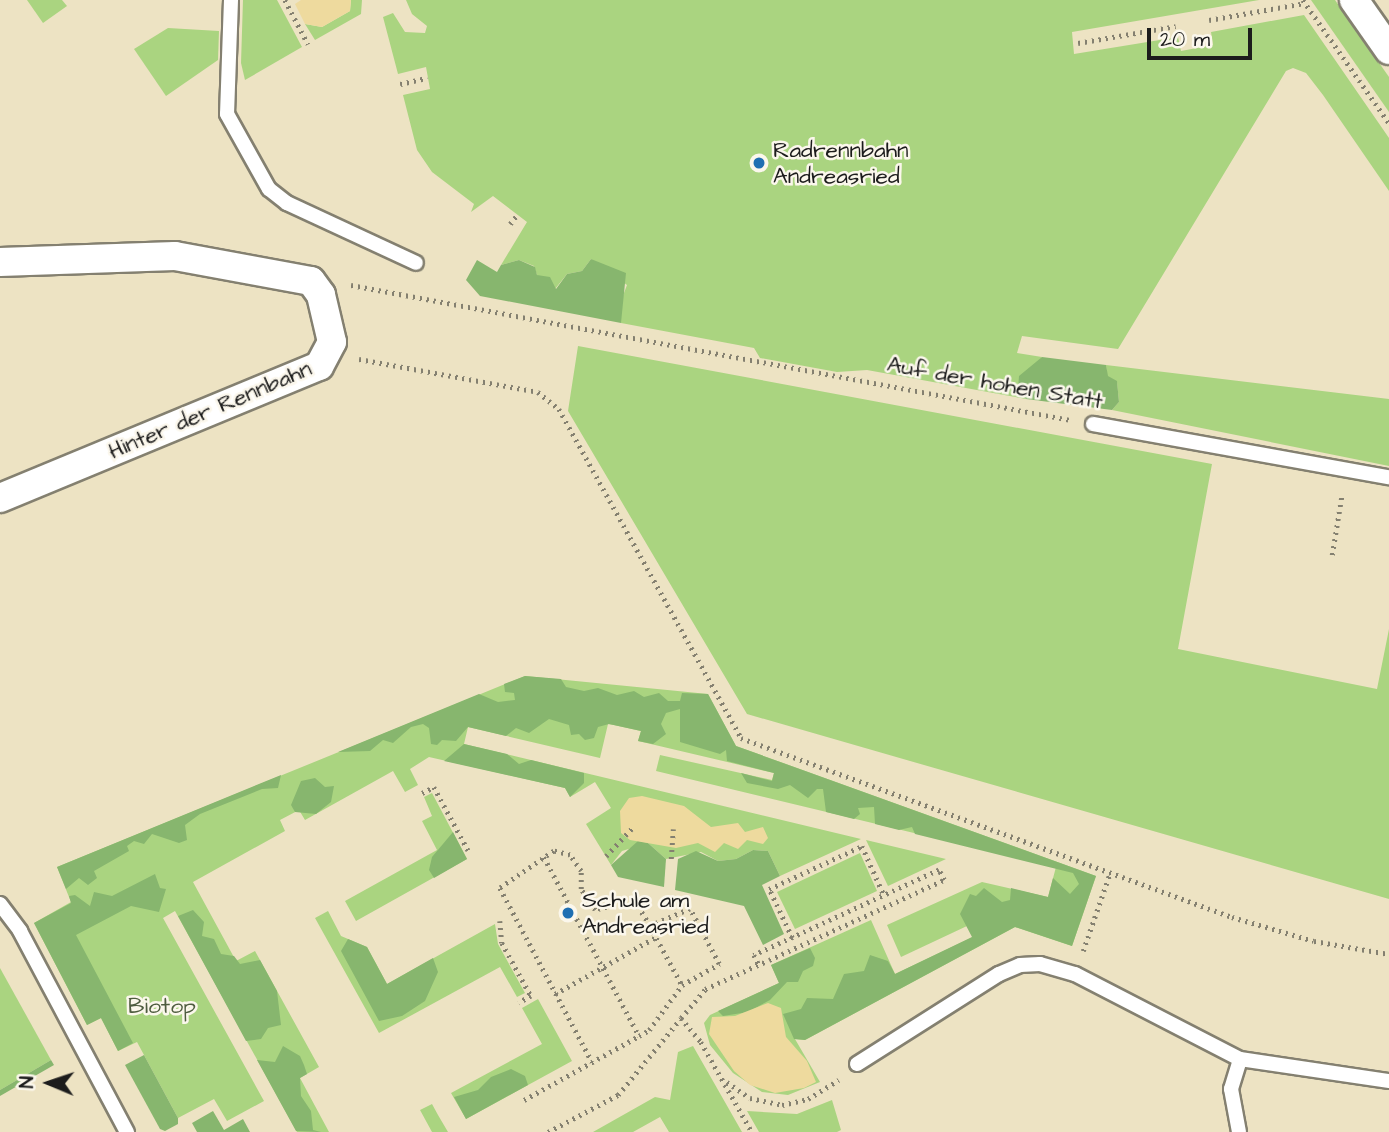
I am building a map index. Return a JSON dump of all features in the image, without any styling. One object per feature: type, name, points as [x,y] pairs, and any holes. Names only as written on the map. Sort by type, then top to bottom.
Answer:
[{"type":"street","points":[[1354,0],[1389,50]]},
{"type":"street","points":[[0,262],[175,256],[311,281]]},
{"type":"street","name":"Hinter der Rennbahn","points":[[0,498],[319,366],[332,342],[321,295],[311,281]]},
{"type":"lane","points":[[231,0],[227,114],[269,190],[287,203],[416,263]]},
{"type":"lane","name":"Auf der hohen Statt","points":[[1093,424],[1389,477]]},
{"type":"lane","points":[[0,904],[20,931],[127,1132]]},
{"type":"lane","points":[[857,1065],[1020,965],[1040,964],[1076,974],[1240,1059],[1389,1081]]},
{"type":"lane","points":[[1240,1059],[1231,1089],[1240,1132]]},
{"type":"path","points":[[285,0],[308,44]]},
{"type":"path","points":[[1209,20],[1304,2],[1389,123]]},
{"type":"path","points":[[1078,43],[1176,26]]},
{"type":"path","points":[[400,84],[427,78]]},
{"type":"path","points":[[510,224],[517,215]]},
{"type":"path","name":"Auf der hohen Statt","points":[[311,281],[330,281],[1093,424]]},
{"type":"path","points":[[332,342],[364,362],[538,392],[559,409],[741,738],[1110,873],[1290,934],[1389,954]]},
{"type":"path","points":[[1332,555],[1345,471]]},
{"type":"path","points":[[422,793],[433,787],[468,850]]},
{"type":"path","points":[[606,856],[634,826]]},
{"type":"path","points":[[671,859],[673,830]]},
{"type":"path","points":[[792,938],[769,888],[862,846],[884,895]]},
{"type":"path","points":[[592,1062],[500,888],[544,857],[563,850],[581,871],[581,889],[595,911],[634,900],[682,985]]},
{"type":"path","points":[[544,857],[639,1036]]},
{"type":"path","points":[[548,1132],[618,1095],[705,989],[759,965],[944,880],[940,870],[754,955],[759,965]]},
{"type":"path","points":[[1076,974],[1110,873]]},
{"type":"path","points":[[524,1100],[649,1030],[682,985],[719,964],[695,914],[683,909],[650,926]]},
{"type":"path","points":[[499,921],[502,943],[531,996],[519,1003]]},
{"type":"path","points":[[555,994],[656,937]]},
{"type":"path","points":[[681,1018],[721,1077],[752,1132]]},
{"type":"path","points":[[721,1077],[750,1098],[796,1104],[827,1090],[857,1065]]},
{"type":"green space","points":[[27,0],[62,0],[67,6],[43,23]]},
{"type":"green space","points":[[243,0],[277,0],[302,47],[245,80],[241,63]]},
{"type":"green space","points":[[351,0],[362,0],[361,14],[315,40],[305,24],[322,27],[350,11]]},
{"type":"green space","name":"Radrennbahn Andreasried","points":[[406,0],[1259,0],[1072,32],[1074,54],[1178,37],[1181,51],[1213,45],[1211,32],[1304,15],[1389,138],[1389,191],[1306,73],[1293,68],[1286,71],[1118,349],[1022,336],[1017,353],[1042,357],[1018,389],[1026,399],[867,370],[837,372],[760,358],[754,348],[621,323],[621,301],[627,285],[591,259],[582,271],[567,274],[555,289],[537,275],[534,266],[519,260],[501,265],[527,222],[493,196],[471,212],[474,204],[432,172],[417,150],[403,95],[430,89],[426,67],[398,74],[383,17],[393,13],[405,32],[425,33],[427,26],[412,14]]},
{"type":"green space","points":[[1311,0],[1335,0],[1389,77],[1389,112]]},
{"type":"green space","points":[[168,28],[219,31],[218,60],[166,96],[134,49]]},
{"type":"green space","points":[[591,259],[626,273],[621,323],[480,296],[466,280],[477,260],[497,272],[501,265],[519,260],[535,267],[537,275],[550,277],[556,289],[567,274],[582,271]]},
{"type":"green space","points":[[578,346],[1212,464],[1178,649],[1377,689],[1389,629],[1389,899],[747,714],[568,411]]},
{"type":"green space","points":[[1042,357],[1106,365],[1108,376],[1117,381],[1119,402],[1112,410],[1026,399],[1018,389],[1019,376]]},
{"type":"green space","points":[[1106,365],[1389,399],[1389,466],[1112,410],[1119,402],[1117,382],[1107,376]]},
{"type":"green space","name":"Biotop","points":[[525,676],[708,694],[736,746],[1096,876],[1072,946],[1015,927],[805,1040],[795,1039],[820,1082],[788,1095],[762,1092],[733,1073],[710,1045],[704,1023],[710,1015],[779,983],[771,965],[871,920],[895,974],[973,937],[967,926],[901,957],[887,925],[982,882],[1048,897],[1056,867],[656,771],[660,755],[772,780],[774,773],[638,741],[641,731],[608,724],[600,758],[468,727],[464,744],[861,839],[780,876],[768,851],[753,850],[736,859],[718,861],[701,852],[666,859],[648,843],[622,851],[611,865],[586,824],[611,808],[595,782],[570,797],[565,788],[429,757],[410,769],[418,785],[405,792],[393,771],[305,820],[299,810],[280,820],[285,831],[193,882],[236,961],[255,951],[319,1067],[300,1078],[329,1132],[297,1132],[175,911],[163,918],[264,1101],[227,1121],[214,1099],[178,1118],[137,1042],[118,1051],[101,1018],[87,1025],[34,923],[71,902],[57,867]]},
{"type":"green space","points":[[525,676],[561,679],[566,687],[584,691],[598,688],[617,695],[634,691],[644,697],[659,693],[668,701],[680,701],[682,693],[708,694],[736,746],[1096,876],[1072,946],[1015,927],[805,1040],[794,1039],[783,1014],[801,1009],[807,998],[833,999],[844,974],[864,971],[870,955],[888,961],[895,974],[972,937],[960,914],[970,894],[976,896],[984,888],[1002,902],[1010,900],[1011,888],[1048,897],[1053,878],[1070,894],[1079,884],[1073,873],[915,834],[912,827],[899,830],[875,824],[874,807],[858,808],[860,814],[854,819],[826,812],[823,789],[817,789],[808,798],[790,785],[778,789],[747,783],[741,773],[772,781],[774,773],[727,761],[726,750],[720,754],[680,742],[680,709],[666,713],[661,724],[666,734],[653,744],[638,741],[641,731],[609,724],[598,727],[594,738],[585,740],[579,734],[571,735],[569,725],[549,719],[529,733],[516,728],[506,736],[468,727],[456,741],[442,740],[437,745],[431,744],[429,728],[423,724],[411,727],[393,743],[383,740],[370,751],[338,752],[479,694],[498,702],[515,700],[514,693],[505,692],[504,684]]},
{"type":"green space","points":[[464,744],[507,754],[519,764],[531,760],[584,773],[584,783],[570,797],[565,788],[444,761]]},
{"type":"green space","points":[[281,775],[278,788],[262,789],[200,814],[185,825],[187,840],[179,843],[152,834],[144,844],[134,841],[127,846],[129,851],[94,871],[97,878],[88,885],[79,878],[66,889],[57,867]]},
{"type":"green space","points":[[315,778],[325,787],[334,786],[331,802],[316,814],[295,812],[291,805],[301,781]]},
{"type":"green space","points":[[432,793],[467,859],[356,921],[345,901],[437,850],[422,821],[432,816],[424,797]]},
{"type":"green space","points":[[453,832],[467,859],[434,878],[429,870],[432,857]]},
{"type":"green space","points":[[866,840],[946,859],[888,886]]},
{"type":"green space","points":[[638,841],[648,843],[666,859],[664,887],[618,877],[611,865]]},
{"type":"green space","points":[[753,850],[768,851],[780,876],[762,885],[784,934],[763,945],[744,906],[675,890],[678,859],[696,851],[718,861],[736,859]]},
{"type":"green space","points":[[860,853],[877,891],[795,929],[777,892]]},
{"type":"green space","points":[[155,874],[160,888],[166,889],[159,912],[131,906],[76,935],[133,1043],[118,1051],[101,1018],[87,1025],[34,923],[71,903],[69,896],[75,895],[90,906],[94,892],[112,896]]},
{"type":"green space","points":[[193,910],[204,922],[202,936],[214,939],[221,954],[234,956],[240,964],[260,960],[277,991],[281,1025],[268,1028],[261,1039],[246,1041],[178,916]]},
{"type":"green space","points":[[328,911],[341,936],[367,947],[387,984],[495,924],[498,944],[525,993],[517,997],[500,967],[379,1033],[315,918]]},
{"type":"green space","points":[[348,939],[367,947],[387,984],[433,958],[438,972],[425,1001],[402,1016],[379,1021],[341,951]]},
{"type":"green space","points":[[810,948],[815,958],[813,966],[803,971],[798,982],[787,982],[770,1000],[748,1012],[723,1016],[718,1011],[779,983],[771,965]]},
{"type":"green space","points":[[0,968],[51,1060],[0,1090]]},
{"type":"green space","points":[[538,999],[572,1061],[466,1119],[451,1093],[542,1044],[522,1008]]},
{"type":"green space","points":[[283,1046],[300,1056],[304,1065],[307,1074],[300,1078],[301,1096],[311,1111],[313,1130],[321,1132],[296,1131],[257,1060],[275,1062]]},
{"type":"green space","points":[[693,1046],[742,1132],[669,1132],[660,1117],[633,1132],[593,1132],[655,1097],[670,1100],[678,1052]]},
{"type":"green space","points":[[144,1055],[178,1118],[178,1124],[165,1131],[160,1129],[125,1065]]},
{"type":"green space","points":[[51,1060],[54,1065],[0,1096],[0,1090]]},
{"type":"green space","points":[[511,1069],[525,1076],[528,1085],[466,1119],[454,1097],[478,1090],[491,1077]]},
{"type":"green space","points":[[832,1100],[841,1130],[837,1132],[759,1132],[747,1111],[797,1114]]},
{"type":"green space","points":[[432,1104],[448,1132],[432,1132],[420,1110]]},
{"type":"green space","points":[[213,1111],[224,1130],[243,1119],[250,1132],[197,1132],[192,1123]]},
{"type":"sand","points":[[301,0],[351,0],[350,11],[322,27],[305,24],[295,4]]},
{"type":"sand","points":[[642,796],[684,806],[711,827],[738,823],[745,832],[763,827],[768,838],[763,844],[747,840],[738,849],[724,843],[715,852],[698,843],[676,848],[630,840],[621,833],[620,811],[629,798]]},
{"type":"sand","points":[[768,1003],[781,1008],[786,1037],[807,1061],[816,1082],[804,1088],[775,1093],[750,1085],[734,1071],[709,1034],[712,1017],[735,1016]]},
{"type":"place","name":"Radrennbahn Andreasried","points":[[759,163]]},
{"type":"place","name":"Schule am Andreasried","points":[[568,913]]}]
